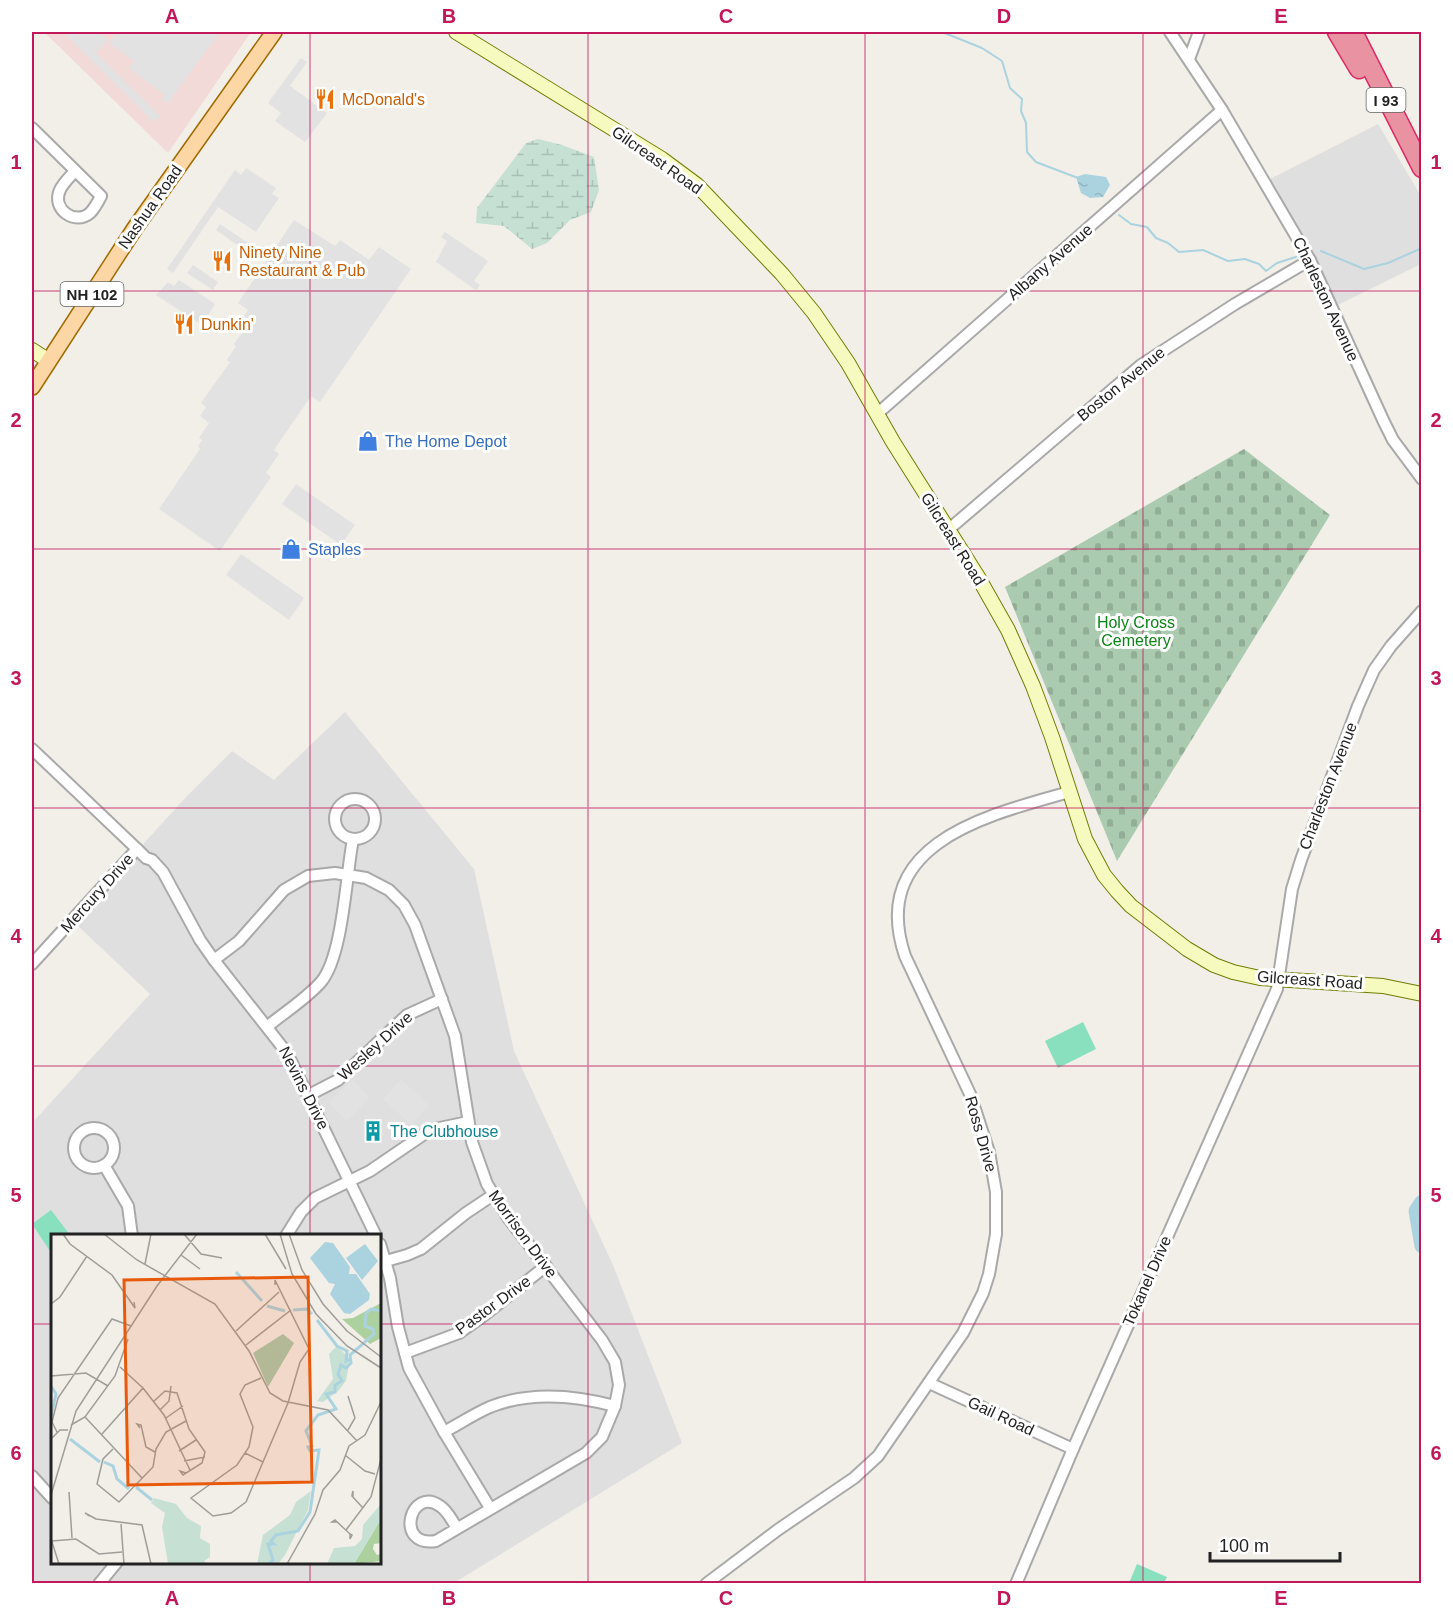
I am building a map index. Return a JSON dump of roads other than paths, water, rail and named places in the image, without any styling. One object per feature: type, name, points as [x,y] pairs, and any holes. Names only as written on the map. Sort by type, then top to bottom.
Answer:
[{"type":"highway","points":[[1337,32],[1418,162]]},
{"type":"highway","name":"I 93","points":[[1353,32],[1418,162]]},
{"type":"main road","name":"Nashua Road","points":[[34,377],[49,361],[135,228],[274,32]]},
{"type":"street","name":"Gilcreast Road","points":[[456,32],[662,159],[704,192],[801,297],[848,363],[978,577],[1017,648],[1052,737],[1093,858],[1104,875],[1131,906],[1187,949],[1214,965],[1252,976],[1353,982],[1422,994]]},
{"type":"street","name":"Charleston Avenue","points":[[1170,32],[1222,110],[1310,260],[1383,422],[1393,440],[1422,479]]},
{"type":"street","points":[[1189,59],[1199,32]]},
{"type":"street","name":"Albany Avenue","points":[[877,414],[1222,110]]},
{"type":"street","points":[[32,128],[101,196],[91,212],[80,218],[71,217],[64,212],[58,201],[60,189],[75,171]]},
{"type":"street","name":"Boston Avenue","points":[[948,530],[1141,365],[1235,304],[1310,260]]},
{"type":"street","points":[[32,350],[49,361]]},
{"type":"street","name":"Charleston Avenue","points":[[1279,979],[1295,879],[1358,706],[1374,670],[1391,646],[1422,611]]},
{"type":"street","name":"Mercury Drive","points":[[32,749],[137,849],[32,964]]},
{"type":"street","name":"Ross Drive","points":[[706,1584],[870,1464],[891,1440],[963,1333],[983,1293],[996,1234],[996,1192],[984,1131],[970,1094],[898,936],[897,914],[901,893],[909,874],[936,845],[990,816],[1069,792]]},
{"type":"street","points":[[268,1026],[321,982],[333,961],[340,928],[352,839]]},
{"type":"street","name":"Nevins Drive","points":[[137,849],[163,872],[214,960],[287,1053],[375,1234]]},
{"type":"street","name":"Morrison Drive","points":[[214,960],[239,941],[284,890],[298,880],[319,874],[347,874],[373,880],[404,905],[415,925],[455,1036],[468,1122],[476,1157],[493,1195],[609,1349],[618,1373],[619,1385],[615,1406],[602,1437],[586,1453],[440,1539],[427,1542],[419,1539],[412,1533],[411,1516],[418,1505],[426,1502],[435,1503],[445,1510],[457,1528]]},
{"type":"street","name":"Tokanel Drive","points":[[1016,1584],[1072,1449],[1268,1010],[1279,979]]},
{"type":"street","name":"Wesley Drive","points":[[309,1095],[338,1080],[407,1014],[442,999]]},
{"type":"street","points":[[287,1234],[301,1212],[315,1198],[384,1162],[430,1130],[468,1122]]},
{"type":"street","points":[[104,1166],[128,1206],[132,1234]]},
{"type":"street","points":[[386,1261],[421,1249],[466,1213],[493,1195]]},
{"type":"street","points":[[381,1247],[386,1261],[398,1328],[414,1379],[490,1508]]},
{"type":"street","name":"Pastor Drive","points":[[405,1353],[459,1333],[546,1266]]},
{"type":"street","name":"Gail Road","points":[[929,1383],[1072,1449]]},
{"type":"street","points":[[444,1432],[490,1407],[514,1400],[544,1396],[589,1399],[615,1406]]},
{"type":"street","points":[[32,1476],[51,1497]]},
{"type":"street","points":[[99,1584],[115,1564]]},
{"type":"water","points":[[1085,174],[1106,177],[1110,185],[1103,197],[1090,198],[1081,193],[1076,177]]},
{"type":"waterway","points":[[942,32],[982,48],[1002,61],[1010,88],[1022,99],[1021,111],[1026,123],[1027,152],[1036,162],[1078,178]]},
{"type":"waterway","points":[[1119,215],[1131,224],[1147,227],[1156,238],[1168,243],[1179,252],[1203,250],[1228,261],[1245,259],[1259,264],[1266,271],[1277,263],[1302,255]]},
{"type":"waterway","points":[[1321,251],[1364,269],[1388,263],[1422,248]]},
{"type":"waterway","points":[[1422,1202],[1416,1211],[1422,1246]]},
{"type":"place","name":"McDonald's","points":[[325,99]]},
{"type":"place","name":"Ninety Nine Restaurant & Pub","points":[[222,261]]},
{"type":"place","name":"Dunkin'","points":[[184,324]]},
{"type":"place","name":"The Home Depot","points":[[368,441]]},
{"type":"place","name":"Staples","points":[[291,549]]},
{"type":"place","name":"The Clubhouse","points":[[373,1131]]},
{"type":"park label","name":"Holy Cross Cemetery","points":[[1136,631]]}]
